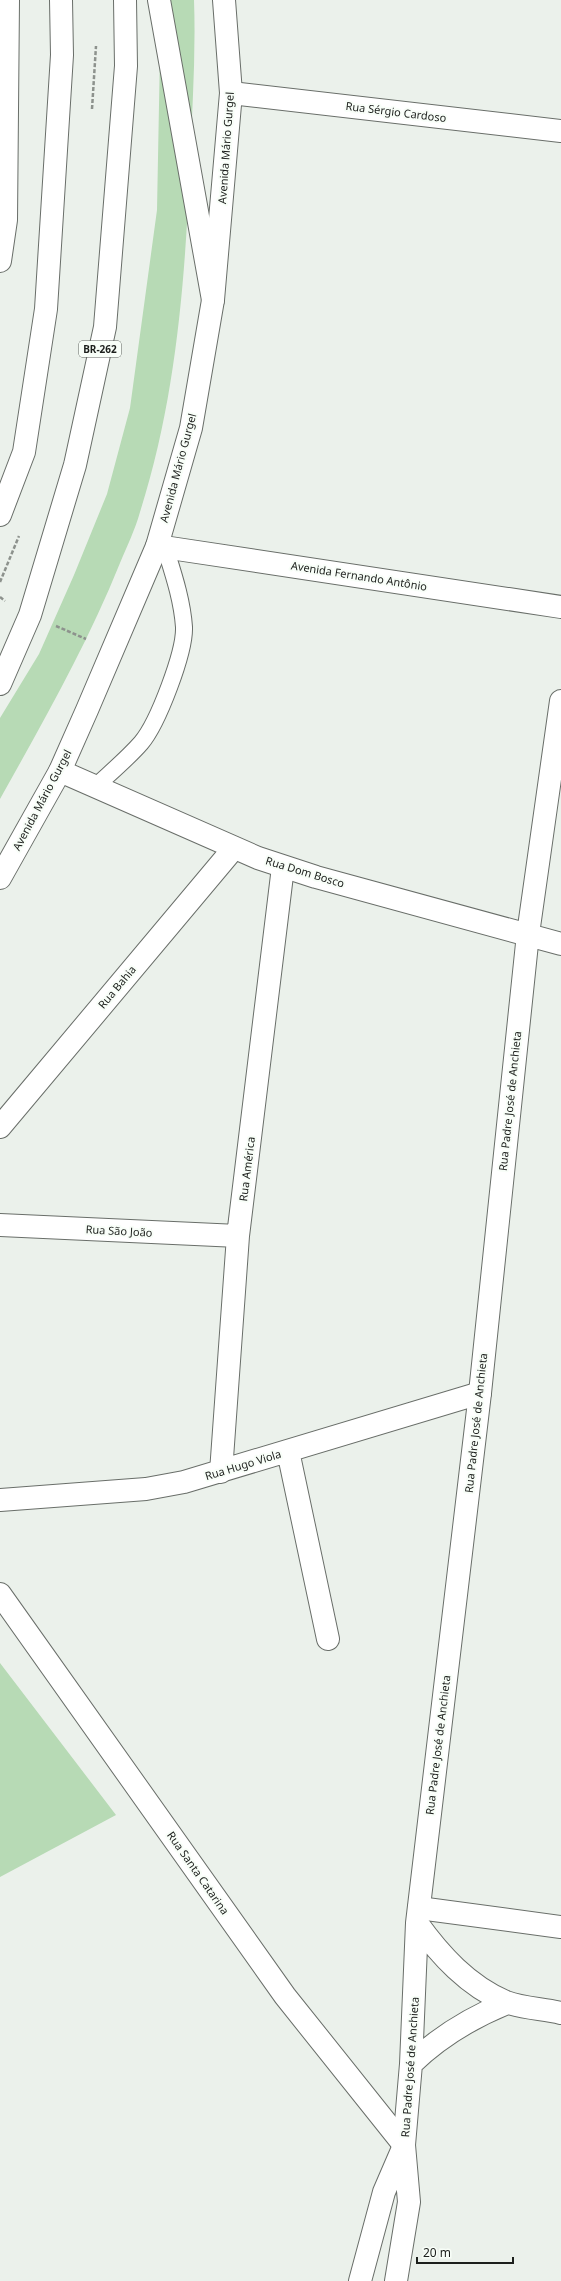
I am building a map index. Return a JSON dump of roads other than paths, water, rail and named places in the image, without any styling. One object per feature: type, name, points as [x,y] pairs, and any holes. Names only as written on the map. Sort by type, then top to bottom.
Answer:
[{"type":"street","points":[[0,261],[6,220],[8,0]]},
{"type":"street","points":[[54,0],[62,55]]},
{"type":"street","points":[[0,515],[24,452],[46,309],[62,55],[61,0]]},
{"type":"street","name":"BR-262","points":[[0,684],[30,616],[73,473],[105,326],[126,66],[125,0]]},
{"type":"street","points":[[159,0],[213,300]]},
{"type":"street","name":"Avenida Mário Gurgel","points":[[0,878],[60,772],[161,546],[191,428],[213,300],[231,93],[224,0]]},
{"type":"street","name":"Rua Sérgio Cardoso","points":[[231,93],[561,132]]},
{"type":"street","name":"Avenida Fernando Antônio","points":[[161,546],[561,607]]},
{"type":"street","name":"Rua Padre José de Anchieta","points":[[404,2145],[411,2064],[418,1916],[480,1393],[528,934],[561,701]]},
{"type":"street","name":"Rua Dom Bosco","points":[[60,772],[234,848],[283,867],[561,944]]},
{"type":"street","name":"Rua Bahia","points":[[0,1127],[234,848]]},
{"type":"street","name":"Rua América","points":[[222,1472],[238,1236],[283,867]]},
{"type":"street","name":"Rua São João","points":[[0,1225],[238,1236]]},
{"type":"street","name":"Rua Hugo Viola","points":[[0,1500],[146,1489],[184,1482],[222,1472],[480,1393]]},
{"type":"street","points":[[288,1451],[328,1639]]},
{"type":"street","name":"Rua Santa Catarina","points":[[0,1594],[285,1996],[404,2145]]},
{"type":"street","points":[[418,1916],[561,1927]]},
{"type":"street","points":[[418,1916],[435,1948],[457,1970],[481,1988],[507,2002],[561,2013]]},
{"type":"street","points":[[411,2064],[432,2044],[456,2027],[507,2002]]},
{"type":"street","points":[[360,2281],[384,2192],[404,2145]]},
{"type":"street","points":[[396,2281],[409,2202],[404,2145]]},
{"type":"lane","points":[[95,787],[142,742],[158,714],[180,651],[184,629],[182,603],[161,546]]}]
